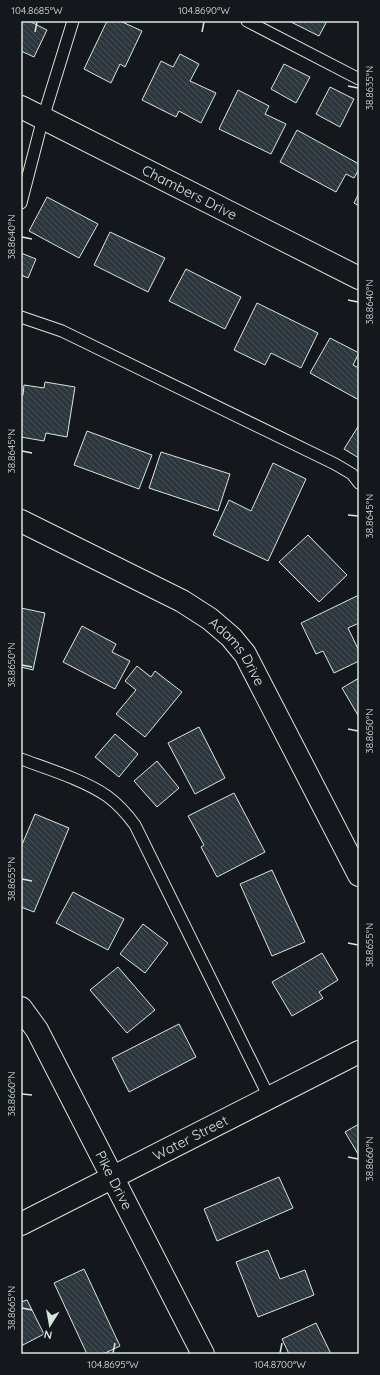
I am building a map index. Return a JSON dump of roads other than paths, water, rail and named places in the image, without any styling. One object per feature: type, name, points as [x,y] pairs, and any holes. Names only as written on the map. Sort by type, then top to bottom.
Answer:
[{"type":"street","name":"Chambers Drive","points":[[21,107],[359,278]]},
{"type":"street","name":"Adams Drive","points":[[21,521],[182,601],[210,619],[231,637],[245,654],[359,875]]},
{"type":"street","name":"Pike Drive","points":[[21,1008],[36,1030],[203,1354]]},
{"type":"street","name":"Water Street","points":[[21,1224],[359,1052]]},
{"type":"lane","points":[[21,203],[43,118],[73,21]]},
{"type":"lane","points":[[247,21],[359,79]]},
{"type":"lane","points":[[21,317],[62,331],[328,461],[352,474],[359,483]]},
{"type":"lane","points":[[21,759],[84,784],[107,796],[124,810],[135,825],[269,1097]]}]
